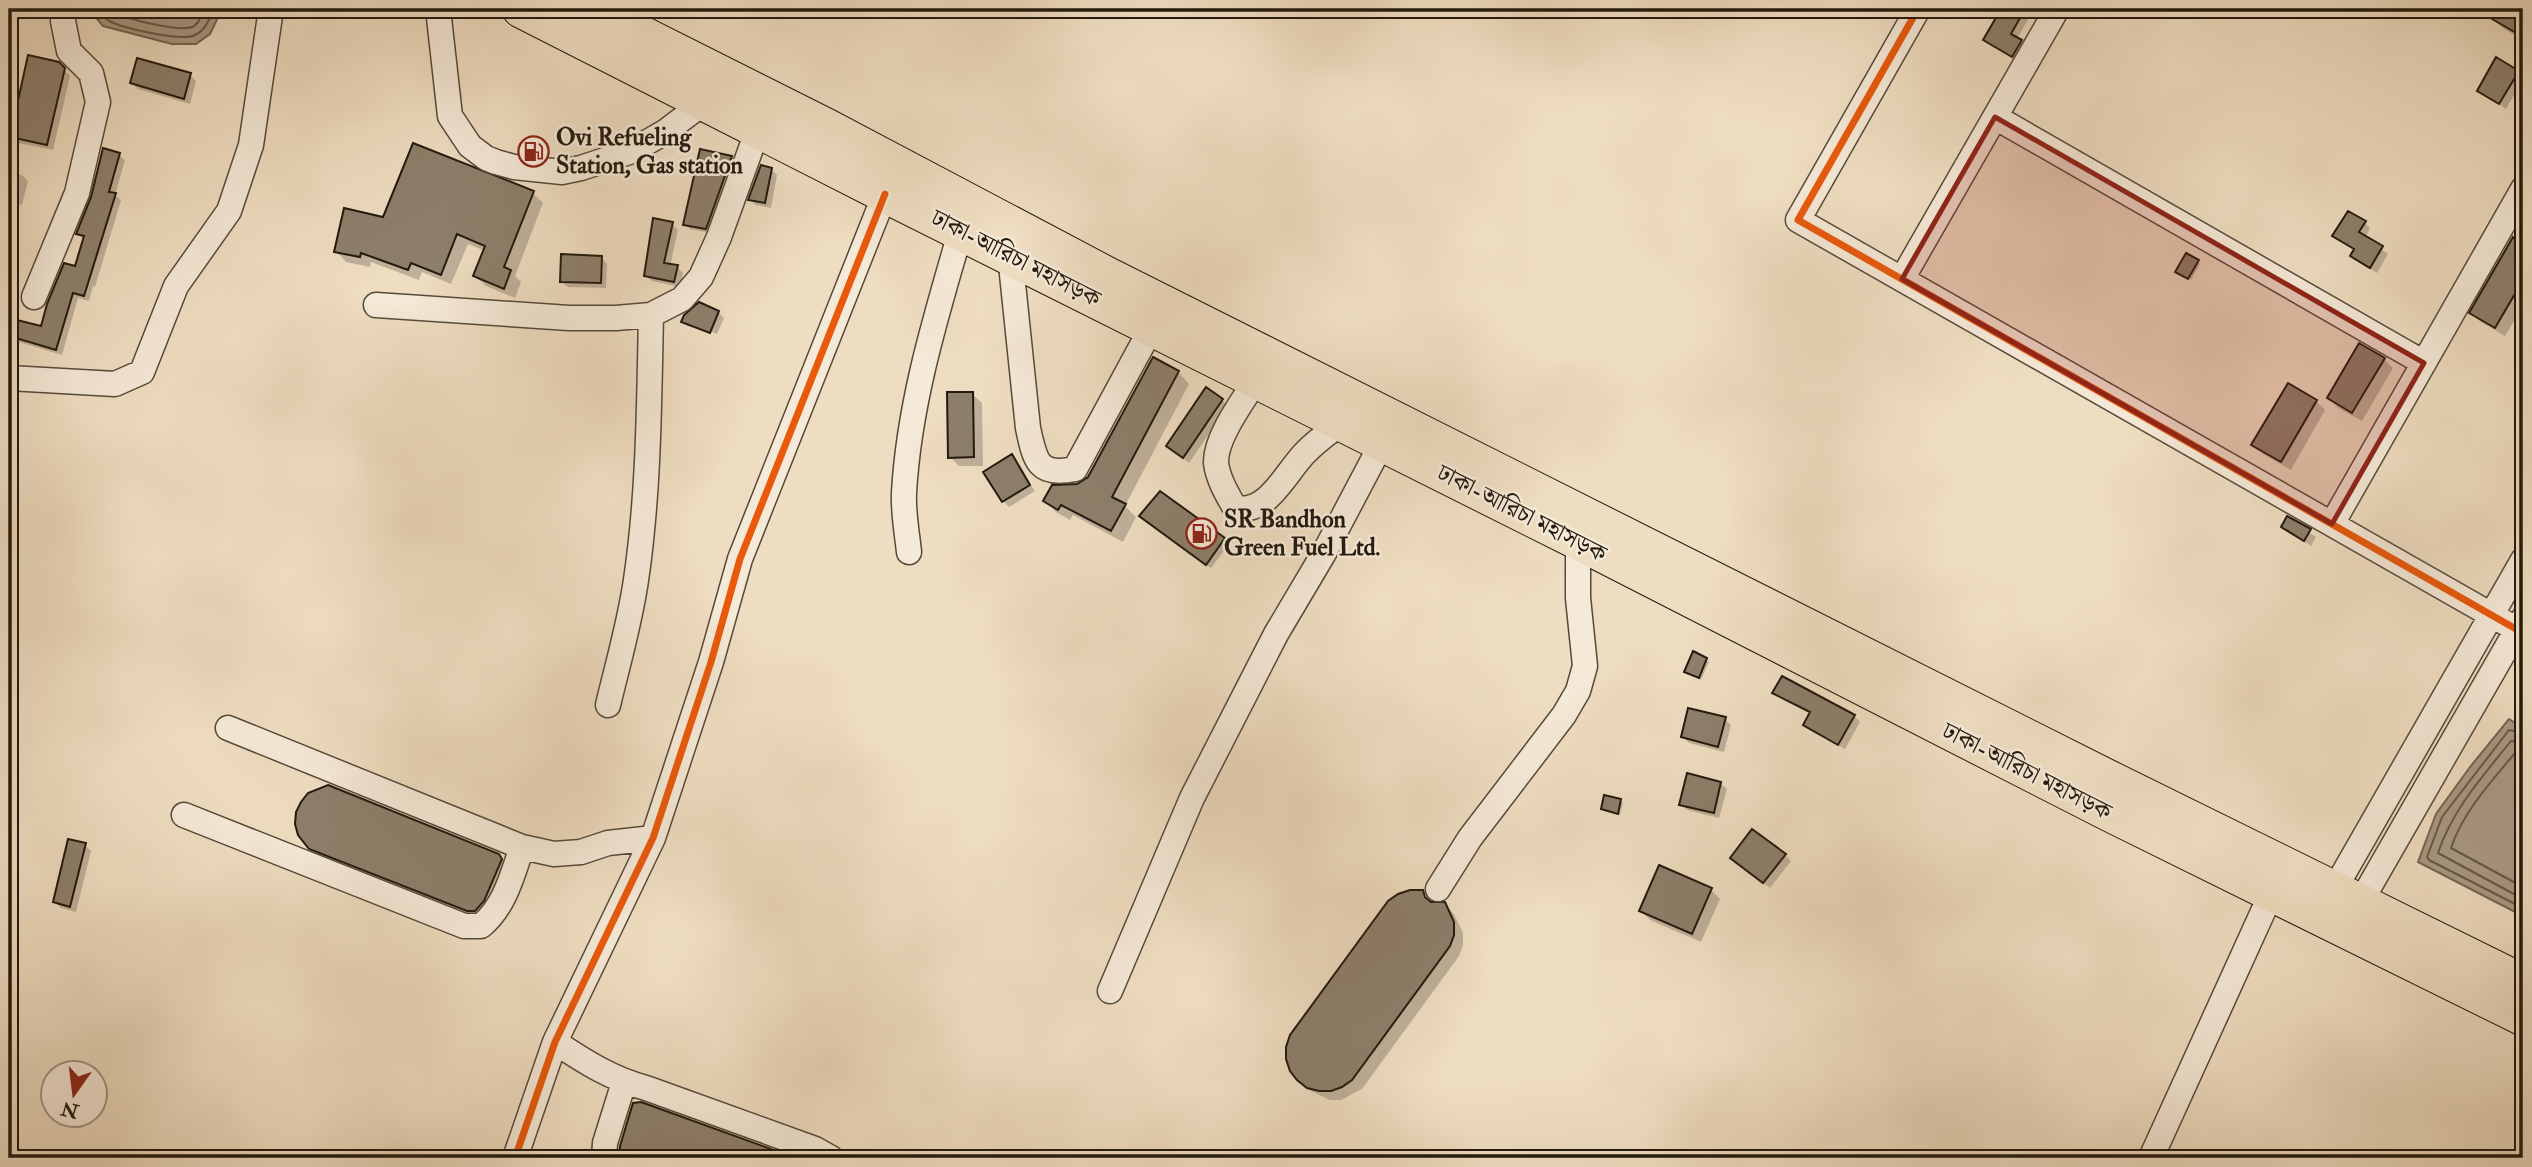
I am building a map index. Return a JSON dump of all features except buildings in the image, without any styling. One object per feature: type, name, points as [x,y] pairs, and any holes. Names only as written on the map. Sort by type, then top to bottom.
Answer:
[{"type":"highway","name":"ঢাকা-আরিচা মহাসড়ক","points":[[521,9],[1343,422],[2271,894],[2523,1017]]},
{"type":"highway","name":"ঢাকা-আরিচা মহাসড়ক","points":[[591,9],[838,134],[1106,275],[2523,983]]},
{"type":"street","points":[[34,297],[76,193],[98,102],[91,73],[69,51],[63,21],[64,9]]},
{"type":"street","points":[[9,378],[115,384],[142,372],[176,286],[229,211],[251,145],[271,9]]},
{"type":"street","points":[[438,9],[450,116],[470,146],[496,162],[514,167],[562,172],[581,168],[632,152],[694,110],[714,106]]},
{"type":"street","points":[[1918,9],[1798,220],[2492,615],[2521,627],[2347,897]]},
{"type":"street","points":[[1902,279],[2057,9]]},
{"type":"street","points":[[1995,117],[2424,363]]},
{"type":"street","points":[[376,304],[569,318],[651,315],[682,299],[701,277],[719,237],[758,129]]},
{"type":"street","points":[[2332,524],[2523,189]]},
{"type":"street","points":[[515,1158],[555,1042],[653,838],[711,662],[740,559],[885,194]]},
{"type":"street","points":[[909,552],[903,496],[910,431],[926,352],[961,230]]},
{"type":"street","points":[[1010,255],[1028,428],[1033,451],[1041,466],[1057,472],[1075,469],[1152,327]]},
{"type":"street","points":[[608,705],[627,629],[642,530],[648,473],[651,315]]},
{"type":"street","points":[[1256,380],[1227,428],[1216,461],[1224,490],[1235,508],[1249,509],[1268,499],[1315,443],[1343,422]]},
{"type":"street","points":[[1110,991],[1192,798],[1276,634],[1324,553],[1382,443]]},
{"type":"street","points":[[1438,889],[1470,838],[1564,715],[1578,691],[1585,666],[1578,598],[1578,541]]},
{"type":"street","points":[[2347,897],[2523,560]]},
{"type":"street","points":[[228,728],[522,847],[554,854],[581,852],[608,843],[653,838]]},
{"type":"street","points":[[184,815],[464,926],[481,926],[494,916],[502,902],[522,847]]},
{"type":"street","points":[[2151,1158],[2271,894]]},
{"type":"street","points":[[555,1042],[592,1067],[624,1082],[816,1149],[831,1158]]},
{"type":"street","points":[[604,1158],[605,1143],[624,1082]]},
{"type":"highlighted area","points":[[1995,117],[2424,363],[2332,524],[1902,279]]},
{"type":"water","points":[[89,9],[222,9],[210,34],[196,44],[172,44],[103,26]]},
{"type":"water","points":[[2509,719],[2523,728],[2523,916],[2418,862],[2436,814]]},
{"type":"cycle path","points":[[1918,9],[1798,220],[2523,633]]},
{"type":"cycle path","points":[[515,1158],[555,1042],[653,838],[711,662],[740,559],[885,194]]},
{"type":"place","name":"Ovi Refueling Station, Gas station","points":[[533,151]]},
{"type":"place","name":"SR Bandhon Green Fuel Ltd.","points":[[1201,533]]}]
